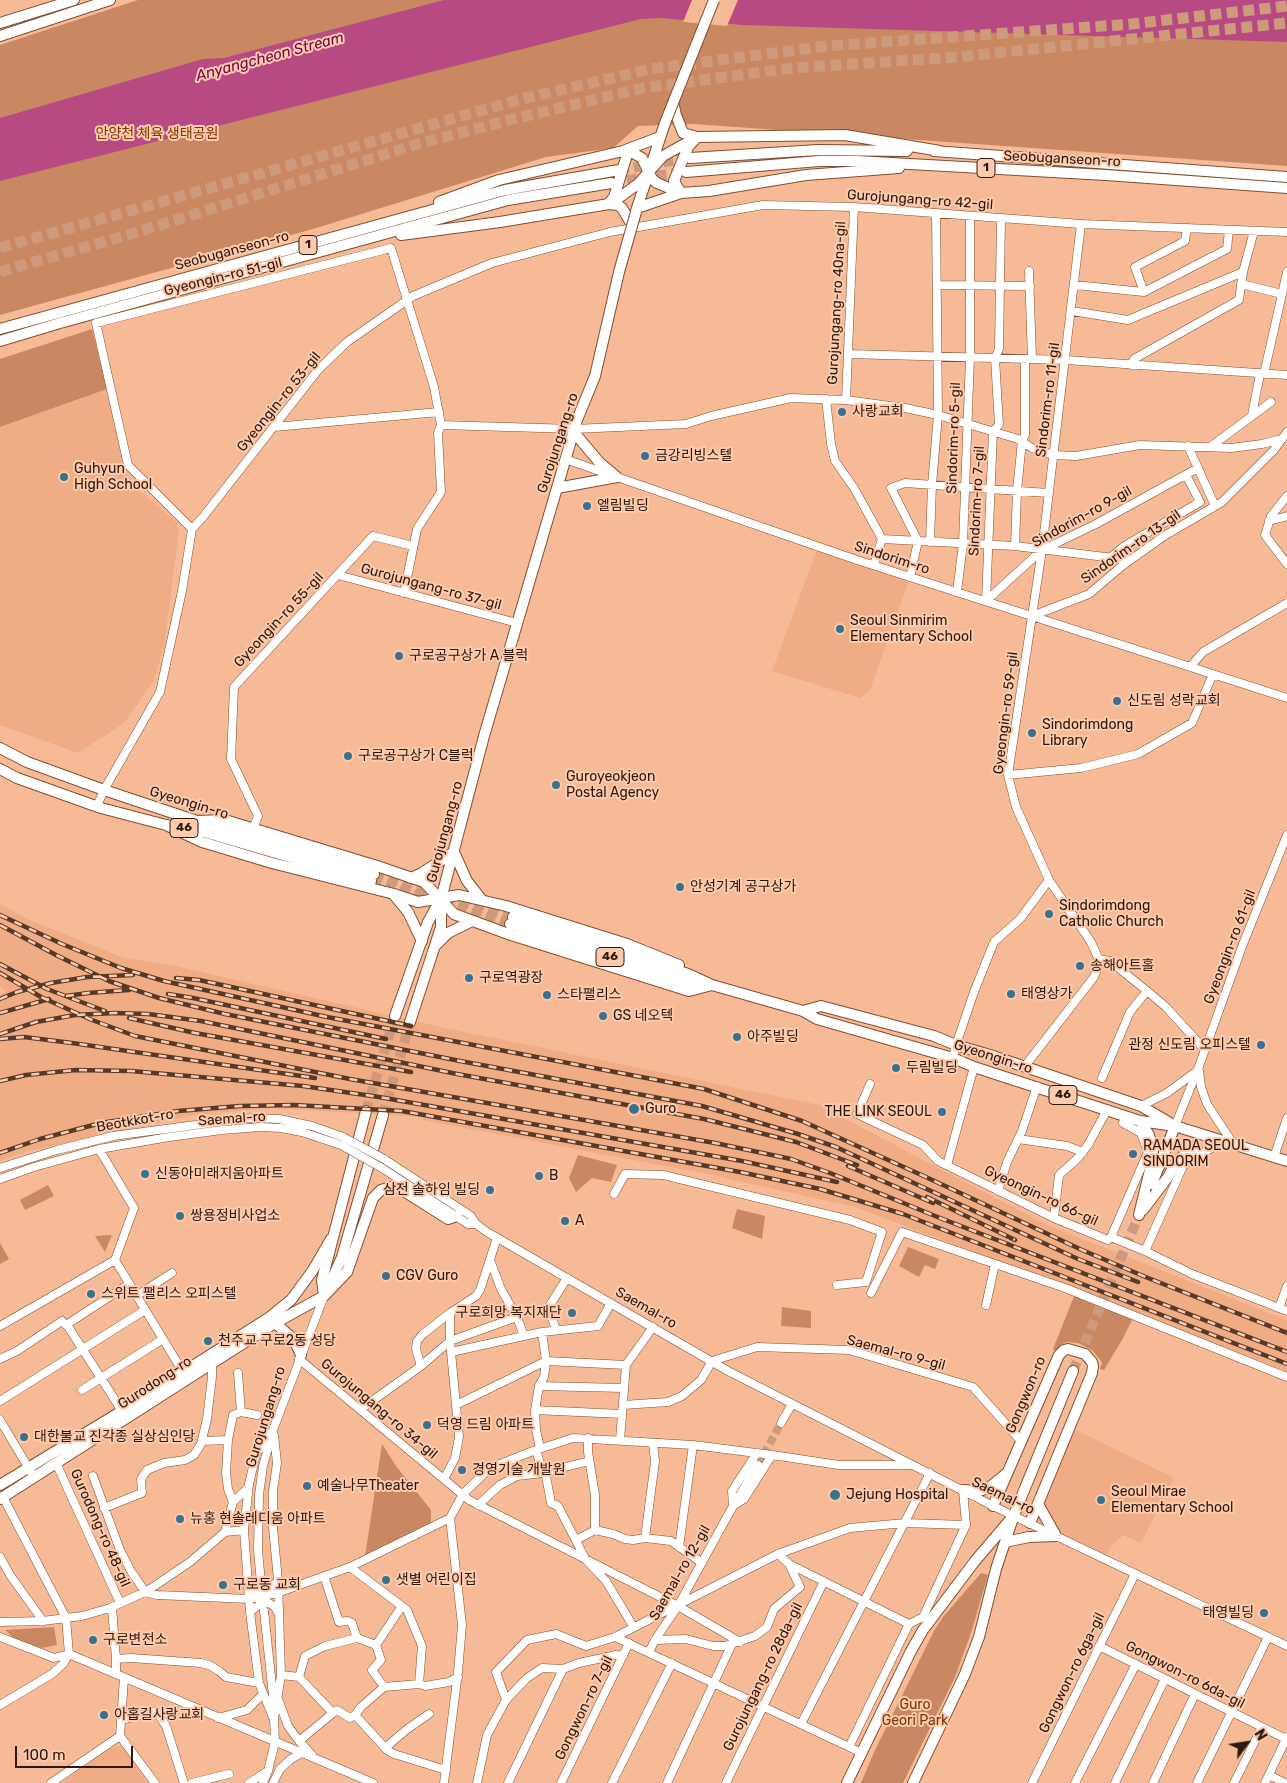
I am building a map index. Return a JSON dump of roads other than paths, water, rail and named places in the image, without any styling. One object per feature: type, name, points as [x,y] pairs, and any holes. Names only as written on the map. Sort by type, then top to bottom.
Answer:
[{"type":"main road","points":[[0,24],[74,0]]},
{"type":"main road","points":[[0,36],[110,0]]},
{"type":"main road","name":"Gurojungang-ro","points":[[395,1016],[428,922],[441,899],[484,736],[565,459],[595,376],[619,272],[636,210],[665,123],[714,0]]},
{"type":"main road","points":[[0,19],[35,13]]},
{"type":"main road","points":[[673,102],[683,132],[697,137],[845,135],[940,151]]},
{"type":"main road","points":[[362,235],[499,180],[623,152],[660,137]]},
{"type":"main road","points":[[609,204],[630,190],[663,156],[697,137]]},
{"type":"main road","points":[[681,193],[674,181],[688,147],[697,137]]},
{"type":"main road","name":"Seobuganseon-ro","points":[[690,158],[818,150],[940,151],[1287,177]]},
{"type":"main road","points":[[623,152],[638,155],[642,158],[652,179],[656,183],[681,193]]},
{"type":"main road","points":[[609,204],[614,197],[626,158],[626,154],[623,152]]},
{"type":"main road","name":"Seobuganseon-ro","points":[[686,172],[819,160],[1287,188]]},
{"type":"main road","points":[[636,210],[681,193],[709,191],[806,175],[942,166]]},
{"type":"main road","name":"Seobuganseon-ro","points":[[0,341],[362,235],[505,190],[619,170]]},
{"type":"main road","name":"Seobuganseon-ro","points":[[0,329],[362,235],[508,200],[611,183]]},
{"type":"main road","points":[[362,235],[500,222],[609,204],[618,204],[632,225]]},
{"type":"main road","points":[[574,430],[598,462],[617,477]]},
{"type":"main road","points":[[557,488],[617,477]]},
{"type":"main road","name":"Gyeongin-ro","points":[[0,748],[27,762],[104,790],[372,877],[200,831],[166,825],[97,806],[17,778],[0,769]]},
{"type":"main road","points":[[197,821],[225,820],[424,882],[454,914],[472,921]]},
{"type":"main road","points":[[166,825],[215,846],[418,902],[459,895],[506,906],[627,944],[688,968],[712,985]]},
{"type":"main road","points":[[411,878],[454,852],[469,884],[482,900]]},
{"type":"main road","points":[[394,894],[408,912],[422,942]]},
{"type":"main road","name":"Gurojungang-ro","points":[[410,1022],[441,927],[441,899]]},
{"type":"main road","name":"Gyeongin-ro","points":[[511,920],[684,982],[712,985],[803,1010],[817,1019],[953,1058],[974,1067],[1140,1121],[1176,1126],[1287,1161]]},
{"type":"main road","points":[[435,945],[448,933],[472,921]]},
{"type":"main road","name":"46","points":[[472,921],[689,991],[712,985]]},
{"type":"main road","name":"Gyeongin-ro","points":[[803,1010],[821,1006],[934,1036],[1141,1106],[1176,1126]]},
{"type":"main road","name":"Gurojungang-ro","points":[[324,1296],[322,1280],[366,1110]]},
{"type":"main road","name":"Gurojungang-ro","points":[[324,1296],[342,1258],[383,1115]]},
{"type":"main road","points":[[1139,1215],[1153,1150],[1149,1135],[1140,1121]]},
{"type":"main road","points":[[1139,1215],[1176,1126]]},
{"type":"main road","points":[[1139,1215],[1168,1176],[1174,1164],[1185,1154],[1193,1150],[1202,1152]]},
{"type":"main road","name":"Gurodong-ro","points":[[0,1485],[183,1372],[279,1318],[324,1296],[347,1272],[373,1198],[381,1190],[391,1187],[399,1188],[448,1219],[457,1216]]},
{"type":"main road","name":"Gurodong-ro","points":[[1,1498],[212,1364],[279,1318],[332,1239]]},
{"type":"main road","points":[[279,1318],[295,1342],[300,1357]]},
{"type":"main road","name":"Gongwon-ro","points":[[993,1506],[1059,1355],[1064,1350],[1079,1350],[1092,1362],[1092,1373],[1030,1523]]},
{"type":"main road","points":[[916,1782],[965,1674],[979,1637],[996,1568],[1014,1516],[1073,1371]]},
{"type":"main road","points":[[963,1490],[979,1491],[990,1487],[1009,1471]]},
{"type":"main road","points":[[1005,1542],[1029,1537],[1056,1536],[1038,1504]]},
{"type":"main road","points":[[847,1783],[923,1630],[975,1561],[1014,1516]]},
{"type":"street","name":"Gurojungang-ro 42-gil","points":[[652,223],[763,205],[854,207],[1081,224],[1287,232]]},
{"type":"street","name":"Gurojungang-ro 40na-gil","points":[[846,400],[854,207]]},
{"type":"street","points":[[930,542],[932,485],[938,415],[936,213]]},
{"type":"street","name":"Sindorim-ro 5-gil","points":[[957,592],[963,544],[970,357],[970,216]]},
{"type":"street","name":"Sindorim-ro 7-gil","points":[[986,601],[993,431],[999,424],[995,358],[1000,349],[1001,218]]},
{"type":"street","name":"Gyeongin-ro 53-gil","points":[[97,806],[104,790],[160,692],[180,598],[192,529],[318,370],[347,342],[413,296],[492,263],[652,223]]},
{"type":"street","name":"Sindorim-ro 11-gil","points":[[1032,616],[1066,360],[1081,224]]},
{"type":"street","points":[[1144,292],[1135,266],[1185,241],[1187,228]]},
{"type":"street","points":[[1074,285],[1144,292],[1227,249],[1229,230]]},
{"type":"street","points":[[1131,365],[1134,359],[1238,300],[1254,231]]},
{"type":"street","name":"Gyeongin-ro 51-gil","points":[[192,529],[128,465],[96,323],[391,248],[407,300]]},
{"type":"street","points":[[1015,546],[1017,491],[1022,441],[1025,435],[1030,271]]},
{"type":"street","points":[[1072,311],[1128,320],[1243,272]]},
{"type":"street","points":[[1252,415],[1287,272]]},
{"type":"street","points":[[1241,284],[1282,294]]},
{"type":"street","points":[[937,285],[1030,286]]},
{"type":"street","points":[[404,593],[417,529],[441,492],[438,433],[441,424],[439,412],[434,387],[407,300]]},
{"type":"street","points":[[848,354],[1066,360],[1287,376]]},
{"type":"street","points":[[441,424],[574,430],[686,424],[711,416],[791,398],[846,400],[905,408],[938,415],[993,431],[1022,441],[1032,448],[1053,454],[1076,456],[1140,445],[1231,448],[1282,439]]},
{"type":"street","points":[[826,399],[830,444],[836,461],[854,488],[882,539],[874,565]]},
{"type":"street","points":[[1210,447],[1270,402]]},
{"type":"street","points":[[274,427],[439,412]]},
{"type":"street","name":"Sindorim-ro 13-gil","points":[[1032,616],[1089,594],[1130,560],[1164,536],[1222,502],[1274,450],[1287,432]]},
{"type":"street","points":[[1188,446],[1215,506]]},
{"type":"street","name":"Sindorim-ro","points":[[565,459],[910,577],[1287,698]]},
{"type":"street","name":"Sindorim-ro 9-gil","points":[[986,601],[1042,550],[1096,524],[1198,468]]},
{"type":"street","points":[[1110,558],[1123,547],[1200,502],[1186,475]]},
{"type":"street","points":[[910,577],[918,541],[891,488],[904,483],[1048,493]]},
{"type":"street","points":[[1287,496],[1270,516],[1265,534],[1287,564]]},
{"type":"street","points":[[1269,521],[1287,516]]},
{"type":"street","name":"Gyeongin-ro 55-gil","points":[[254,829],[258,816],[231,759],[234,687],[373,536],[413,546]]},
{"type":"street","points":[[882,539],[1015,546],[1130,560]]},
{"type":"street","name":"Gurojungang-ro 37-gil","points":[[338,575],[517,623]]},
{"type":"street","points":[[1190,667],[1203,652],[1287,603]]},
{"type":"street","name":"Gyeongin-ro 59-gil","points":[[1032,616],[1008,775],[1016,807],[1049,880]]},
{"type":"street","points":[[1008,775],[1081,768],[1138,754],[1192,723],[1213,674]]},
{"type":"street","name":"Gyeongin-ro 61-gil","points":[[1176,1126],[1242,944],[1287,835]]},
{"type":"street","points":[[953,1058],[974,992],[994,942],[1020,918],[1049,880],[1091,942],[1098,958],[1110,961],[1166,1008],[1205,1050]]},
{"type":"street","name":"Gyeongin-ro","points":[[1024,1066],[1094,977],[1100,962],[1098,958]]},
{"type":"street","points":[[1102,1078],[1130,1012],[1147,992]]},
{"type":"street","points":[[946,1165],[974,1067]]},
{"type":"street","points":[[1141,1106],[1167,1093],[1198,1069],[1201,1087],[1207,1104],[1229,1144],[1202,1152],[1182,1166],[1145,1251]]},
{"type":"street","name":"Gyeongin-ro 66-gil","points":[[870,1084],[857,1114],[923,1146],[938,1161],[1054,1218],[1108,1240],[1111,1237],[1192,1274],[1287,1311]]},
{"type":"street","points":[[998,1191],[1007,1162],[1037,1086]]},
{"type":"street","points":[[1054,1218],[1059,1175],[1083,1152],[1107,1110]]},
{"type":"street","points":[[1111,1237],[1148,1152],[1141,1133],[1123,1123],[1125,1116]]},
{"type":"street","name":"Beotkkot-ro","points":[[0,1168],[57,1150],[113,1136],[252,1118],[279,1119],[312,1126],[342,1141],[363,1147]]},
{"type":"street","points":[[1274,1157],[1287,1118]]},
{"type":"street","name":"Saemal-ro","points":[[0,1179],[34,1167],[99,1149],[169,1137],[260,1127],[302,1132],[342,1141],[468,1224],[476,1224]]},
{"type":"street","points":[[1018,1138],[1068,1146],[1083,1152]]},
{"type":"street","name":"Saemal-ro","points":[[363,1147],[471,1216],[476,1224],[497,1238],[712,1361],[792,1404],[993,1506],[1287,1646]]},
{"type":"street","points":[[0,1326],[114,1260],[134,1208],[99,1149]]},
{"type":"street","points":[[615,1172],[663,1175],[850,1220],[882,1232],[866,1282],[837,1285]]},
{"type":"street","points":[[614,1194],[625,1174]]},
{"type":"street","points":[[773,1212],[774,1202]]},
{"type":"street","points":[[871,1293],[902,1232],[1065,1288],[1287,1377]]},
{"type":"street","points":[[421,1366],[416,1349],[417,1341],[450,1313],[476,1296],[480,1290],[497,1238]]},
{"type":"street","points":[[114,1260],[183,1372]]},
{"type":"street","points":[[490,1260],[502,1289],[518,1318],[524,1336]]},
{"type":"street","points":[[986,1306],[995,1264]]},
{"type":"street","points":[[136,1296],[172,1273]]},
{"type":"street","points":[[556,1330],[548,1308],[567,1278]]},
{"type":"street","points":[[0,1359],[17,1351],[62,1321],[66,1325],[129,1284]]},
{"type":"street","points":[[1279,1308],[1287,1286]]},
{"type":"street","name":"Gurojungang-ro","points":[[261,1582],[258,1551],[259,1495],[263,1466],[273,1430],[324,1296]]},
{"type":"street","points":[[451,1352],[542,1332],[598,1326],[611,1303]]},
{"type":"street","points":[[0,1401],[145,1310]]},
{"type":"street","name":"Gurojungang-ro 34-gil","points":[[444,1479],[456,1458],[459,1437],[450,1341],[450,1313]]},
{"type":"street","points":[[361,1409],[421,1366],[450,1341],[518,1318]]},
{"type":"street","name":"Gurodong-ro","points":[[66,1325],[122,1411]]},
{"type":"street","points":[[620,1440],[626,1365],[654,1328]]},
{"type":"street","points":[[542,1332],[546,1361]]},
{"type":"street","points":[[82,1390],[163,1339]]},
{"type":"street","name":"Saemal-ro 9-gil","points":[[712,1361],[757,1347],[849,1350],[972,1387],[1021,1441]]},
{"type":"street","name":"Gurojungang-ro 34-gil","points":[[300,1357],[462,1494],[478,1504],[678,1606],[736,1643]]},
{"type":"street","points":[[456,1405],[546,1361],[626,1365]]},
{"type":"street","name":"Gurojungang-ro 34-gil","points":[[546,1361],[544,1377],[538,1386],[535,1410],[538,1449],[551,1503],[558,1506],[586,1560],[606,1581],[633,1626]]},
{"type":"street","points":[[623,1405],[668,1402],[682,1396],[701,1380],[712,1361]]},
{"type":"street","points":[[104,1508],[142,1493],[141,1480],[144,1474],[164,1463],[190,1458],[202,1441],[210,1398],[212,1364]]},
{"type":"street","name":"Gurojungang-ro","points":[[238,1373],[241,1412],[257,1415]]},
{"type":"street","points":[[538,1386],[624,1388]]},
{"type":"street","points":[[782,1423],[792,1404]]},
{"type":"street","points":[[535,1410],[622,1414]]},
{"type":"street","points":[[233,1502],[228,1489],[226,1473],[228,1440],[233,1415],[241,1412]]},
{"type":"street","points":[[0,1420],[34,1477]]},
{"type":"street","points":[[273,1430],[256,1454],[248,1488],[244,1530],[250,1612],[259,1683],[274,1720]]},
{"type":"street","points":[[273,1430],[278,1463],[273,1491],[273,1527],[278,1581],[281,1675],[274,1720]]},
{"type":"street","points":[[444,1783],[458,1677],[462,1624],[450,1518],[462,1494],[490,1468],[538,1449],[574,1438],[693,1445],[772,1454],[839,1466],[912,1464]]},
{"type":"street","points":[[588,1438],[589,1461],[595,1496],[594,1530]]},
{"type":"street","points":[[202,1441],[228,1440]]},
{"type":"street","points":[[645,1538],[655,1461],[652,1442]]},
{"type":"street","points":[[679,1547],[693,1445]]},
{"type":"street","name":"Saemal-ro 12-gil","points":[[733,1506],[732,1491],[758,1453]]},
{"type":"street","name":"Saemal-ro 12-gil","points":[[733,1506],[744,1499],[772,1454]]},
{"type":"street","points":[[478,1504],[500,1485],[517,1476],[543,1474],[589,1461]]},
{"type":"street","name":"Gurodong-ro 48-gil","points":[[56,1463],[120,1603]]},
{"type":"street","name":"Saemal-ro 12-gil","points":[[649,1652],[678,1606],[733,1506],[758,1465]]},
{"type":"street","points":[[801,1724],[863,1600],[930,1473]]},
{"type":"street","points":[[93,1476],[120,1550],[131,1571],[145,1592],[157,1595],[249,1599],[277,1593],[350,1567],[450,1518]]},
{"type":"street","points":[[0,1622],[43,1621],[82,1616],[112,1607],[145,1592],[190,1562],[225,1532],[233,1502],[248,1488]]},
{"type":"street","points":[[849,1747],[910,1624],[923,1617],[966,1525],[963,1490]]},
{"type":"street","name":"Gurodong-ro","points":[[1,1498],[66,1618]]},
{"type":"street","points":[[506,1700],[496,1672],[527,1640],[556,1634],[586,1646],[615,1637],[633,1626],[678,1606],[778,1554],[850,1528],[905,1523],[966,1525]]},
{"type":"street","points":[[225,1532],[244,1530]]},
{"type":"street","points":[[576,1540],[594,1530],[632,1540],[645,1538],[671,1541],[702,1563]]},
{"type":"street","points":[[778,1554],[789,1564],[910,1624]]},
{"type":"street","points":[[0,1557],[10,1575],[43,1621]]},
{"type":"street","points":[[655,1640],[686,1639],[714,1646],[736,1643],[755,1636],[767,1627],[774,1610],[800,1587],[789,1564]]},
{"type":"street","points":[[350,1567],[407,1610],[422,1646],[419,1684]]},
{"type":"street","points":[[0,1573],[10,1575]]},
{"type":"street","name":"Gongwon-ro 6ga-gil","points":[[1033,1781],[1135,1574]]},
{"type":"street","points":[[324,1576],[339,1622],[348,1621],[352,1623],[357,1638]]},
{"type":"street","points":[[248,1580],[255,1590],[267,1590],[278,1581]]},
{"type":"street","name":"Gurojungang-ro 28da-gil","points":[[726,1783],[824,1581]]},
{"type":"street","points":[[250,1612],[260,1604],[269,1604],[275,1607],[278,1613]]},
{"type":"street","points":[[384,1687],[372,1670],[381,1660],[376,1645],[402,1606]]},
{"type":"street","points":[[112,1607],[116,1674]]},
{"type":"street","points":[[263,1783],[275,1742],[271,1674],[264,1611]]},
{"type":"street","points":[[0,1705],[52,1674],[63,1664],[69,1654],[66,1618]]},
{"type":"street","points":[[0,1637],[54,1658],[69,1654],[373,1783]]},
{"type":"street","name":"Gongwon-ro 7-gil","points":[[615,1637],[862,1753]]},
{"type":"street","points":[[1197,1783],[1268,1637]]},
{"type":"street","points":[[299,1678],[305,1656],[325,1646],[357,1638],[376,1645]]},
{"type":"street","points":[[667,1783],[736,1643]]},
{"type":"street","name":"Gongwon-ro 7-gil","points":[[561,1783],[629,1644]]},
{"type":"street","name":"Gongwon-ro 6da-gil","points":[[1099,1646],[1287,1738]]},
{"type":"street","points":[[477,1783],[487,1735],[506,1700],[527,1678],[542,1668],[563,1669],[579,1663],[616,1655],[623,1656]]},
{"type":"street","points":[[116,1658],[201,1663],[219,1670],[226,1677],[259,1683]]},
{"type":"street","points":[[612,1783],[672,1663]]},
{"type":"street","points":[[1074,1783],[1136,1664]]},
{"type":"street","points":[[508,1783],[563,1669]]},
{"type":"street","points":[[281,1675],[299,1678],[333,1714]]},
{"type":"street","points":[[298,1741],[337,1710],[350,1718],[355,1715],[361,1707],[384,1687],[419,1684],[426,1686],[449,1682],[458,1677]]},
{"type":"street","points":[[124,1678],[120,1736],[155,1783]]},
{"type":"street","points":[[1116,1783],[1165,1679]]},
{"type":"street","points":[[218,1718],[247,1710],[263,1694]]},
{"type":"street","points":[[1153,1783],[1195,1694]]},
{"type":"street","points":[[278,1698],[288,1726],[298,1741],[317,1759]]},
{"type":"street","points":[[122,1720],[156,1711],[166,1726],[184,1783]]},
{"type":"street","points":[[385,1748],[429,1714]]},
{"type":"street","points":[[355,1715],[385,1748],[394,1754],[446,1770]]},
{"type":"street","points":[[1234,1783],[1262,1727]]},
{"type":"street","points":[[51,1783],[120,1736]]},
{"type":"street","points":[[1285,1783],[1267,1779],[1287,1738]]},
{"type":"street","points":[[272,1783],[280,1769],[291,1759],[302,1753]]},
{"type":"street","points":[[249,1783],[268,1771]]},
{"type":"street","points":[[268,1771],[272,1783]]},
{"type":"street","points":[[192,1783],[229,1774]]},
{"type":"street","points":[[1033,1781],[1042,1783]]},
{"type":"water","name":"Anyangcheon Stream","points":[[444,0],[1287,0],[1287,42],[743,25],[660,18],[641,19],[0,181],[0,118],[203,59],[224,58]]},
{"type":"tunnel","points":[[0,248],[518,100],[651,69],[827,46],[1132,24],[1287,6]]},
{"type":"tunnel","points":[[0,272],[134,233],[421,143],[644,88],[792,68],[957,57],[1287,23]]},
{"type":"tunnel","points":[[619,170],[689,158]]},
{"type":"tunnel","points":[[612,182],[684,172]]},
{"type":"tunnel","points":[[374,874],[513,917]]},
{"type":"tunnel","points":[[371,881],[510,924]]},
{"type":"tunnel","points":[[366,1111],[395,1016]]},
{"type":"tunnel","points":[[383,1115],[410,1022]]},
{"type":"tunnel","points":[[1073,1371],[1139,1215]]},
{"type":"tunnel","points":[[758,1465],[781,1423]]},
{"type":"railway","points":[[0,915],[62,944],[121,968],[164,981],[327,1017],[704,1089],[802,1121],[1082,1250],[1287,1333]]},
{"type":"railway","points":[[0,925],[109,981],[159,998],[225,1014],[460,1061],[702,1106],[798,1134],[836,1147],[1078,1259],[1138,1282]]},
{"type":"railway","points":[[0,964],[47,989],[105,1011]]},
{"type":"railway","points":[[0,973],[41,997],[92,1020],[135,1036],[350,1079],[715,1143],[791,1159],[1287,1352]]},
{"type":"railway","points":[[0,999],[17,992],[51,983],[87,977],[133,975]]},
{"type":"railway","points":[[176,978],[199,980],[411,1026]]},
{"type":"railway","points":[[66,996],[129,990]]},
{"type":"railway","points":[[168,994],[386,1039]]},
{"type":"railway","points":[[0,1013],[49,999]]},
{"type":"railway","points":[[0,1034],[36,1022],[75,1015],[148,1014],[201,1021],[457,1074],[704,1119],[796,1142],[857,1165]]},
{"type":"railway","points":[[129,1018],[195,1033],[411,1072]]},
{"type":"railway","points":[[0,1039],[24,1037],[315,1078]]},
{"type":"railway","points":[[0,1081],[26,1075],[76,1070],[131,1071],[303,1086],[379,1097],[742,1161],[837,1182]]},
{"type":"railway","points":[[0,1153],[40,1139],[101,1123],[178,1111],[240,1106],[294,1105],[402,1111],[740,1172],[820,1189],[903,1214],[1287,1364]]},
{"type":"railway","points":[[848,1166],[933,1203]]},
{"type":"railway","points":[[927,1197],[1015,1240]]},
{"type":"place","name":"사랑교회","points":[[842,412]]},
{"type":"place","name":"금강리빙스텔","points":[[645,456]]},
{"type":"place","name":"Guhyun High School","points":[[64,477]]},
{"type":"place","name":"엘림빌딩","points":[[587,506]]},
{"type":"place","name":"Seoul Sinmirim Elementary School","points":[[840,629]]},
{"type":"place","name":"구로공구상가 A 블럭","points":[[399,656]]},
{"type":"place","name":"신도림 성락교회","points":[[1117,701]]},
{"type":"place","name":"Sindorimdong Library","points":[[1032,733]]},
{"type":"place","name":"구로공구상가 C블럭","points":[[348,756]]},
{"type":"place","name":"Guroyeokjeon Postal Agency","points":[[556,785]]},
{"type":"place","name":"안성기계 공구상가","points":[[680,887]]},
{"type":"place","name":"Sindorimdong Catholic Church","points":[[1049,914]]},
{"type":"place","name":"송해아트홀","points":[[1080,966]]},
{"type":"place","name":"구로역광장","points":[[469,978]]},
{"type":"place","name":"태영상가","points":[[1011,994]]},
{"type":"place","name":"스타팰리스","points":[[547,995]]},
{"type":"place","name":"GS 네오텍","points":[[603,1016]]},
{"type":"place","name":"아주빌딩","points":[[737,1037]]},
{"type":"place","name":"관정 신도림 오피스텔","points":[[1261,1045]]},
{"type":"place","name":"두림빌딩","points":[[896,1068]]},
{"type":"place","name":"Guro","points":[[634,1109]]},
{"type":"place","name":"THE LINK SEOUL","points":[[942,1112]]},
{"type":"place","name":"RAMADA SEOUL SINDORIM","points":[[1133,1154]]},
{"type":"place","name":"신동아미래지움아파트","points":[[145,1174]]},
{"type":"place","name":"B","points":[[539,1176]]},
{"type":"place","name":"삼전 솔하임 빌딩","points":[[490,1190]]},
{"type":"place","name":"쌍용정비사업소","points":[[180,1216]]},
{"type":"place","name":"A","points":[[565,1221]]},
{"type":"place","name":"CGV Guro","points":[[386,1276]]},
{"type":"place","name":"스위트 팰리스 오피스텔","points":[[91,1294]]},
{"type":"place","name":"구로희망 복지재단","points":[[572,1313]]},
{"type":"place","name":"천주교 구로2동 성당","points":[[208,1341]]},
{"type":"place","name":"덕영 드림 아파트","points":[[427,1425]]},
{"type":"place","name":"대한불교 진각종 실상심인당","points":[[24,1437]]},
{"type":"place","name":"경영기술 개발원","points":[[462,1470]]},
{"type":"place","name":"예술나무Theater","points":[[307,1486]]},
{"type":"place","name":"Jejung Hospital","points":[[835,1495]]},
{"type":"place","name":"Seoul Mirae Elementary School","points":[[1101,1500]]},
{"type":"place","name":"뉴홍 현솔레디움 아파트","points":[[180,1519]]},
{"type":"place","name":"샛별 어린이집","points":[[386,1580]]},
{"type":"place","name":"구로동 교회","points":[[223,1585]]},
{"type":"place","name":"태영빌딩","points":[[1264,1613]]},
{"type":"place","name":"구로변전소","points":[[93,1640]]},
{"type":"place","name":"아홉길사랑교회","points":[[104,1715]]},
{"type":"park label","name":"안양천 체육 생태공원","points":[[157,134]]},
{"type":"park label","name":"Guro Geori Park","points":[[915,1714]]}]
